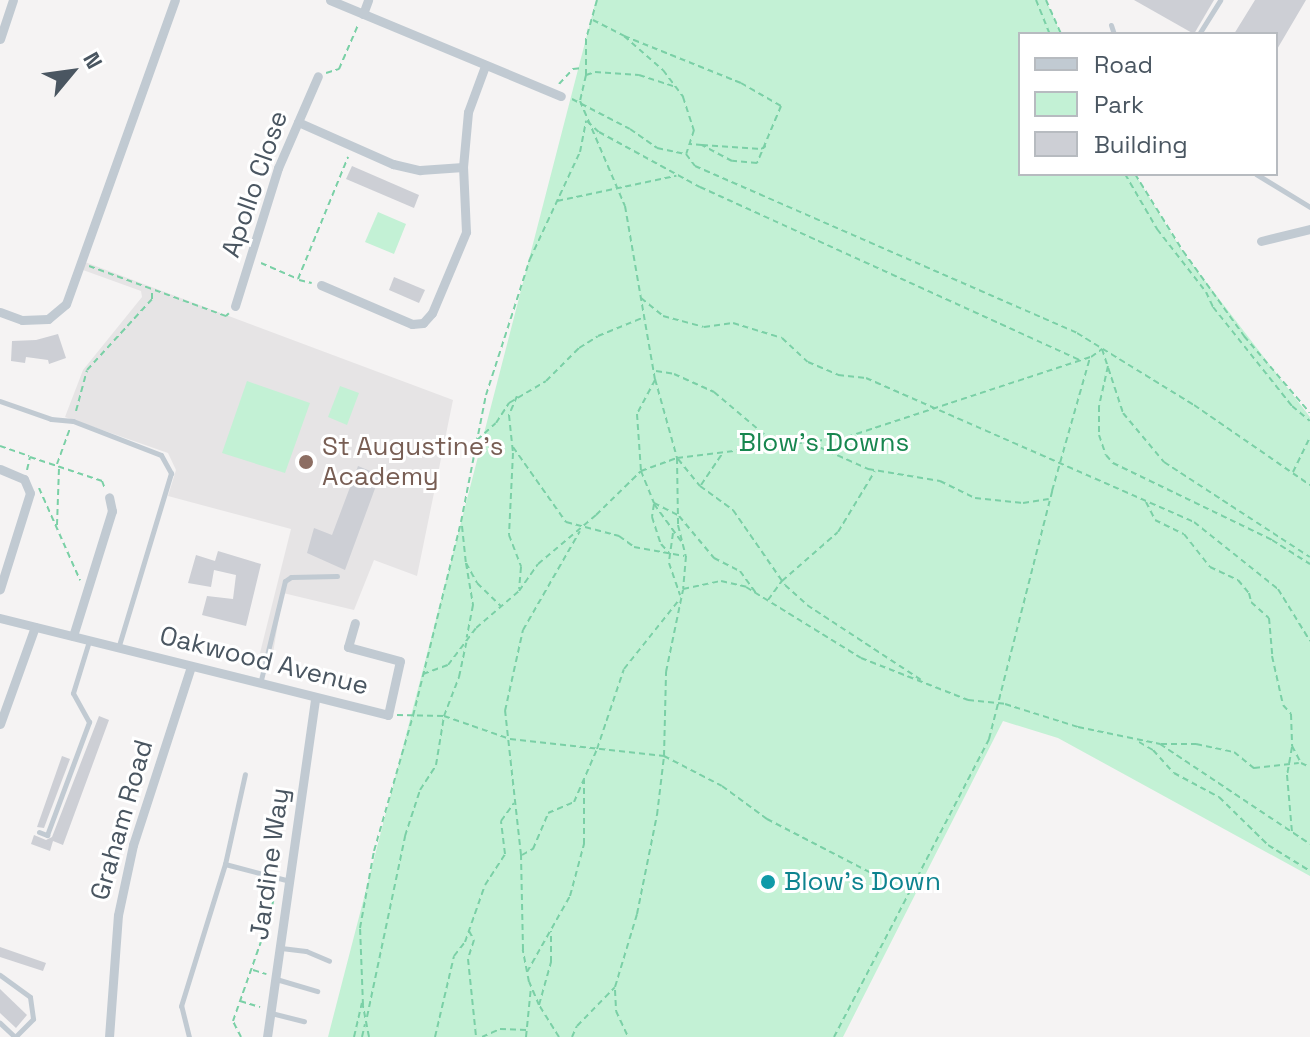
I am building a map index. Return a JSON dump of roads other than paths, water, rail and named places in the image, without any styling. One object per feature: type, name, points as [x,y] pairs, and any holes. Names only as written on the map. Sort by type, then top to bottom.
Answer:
[{"type":"street","points":[[0,39],[13,0]]},
{"type":"street","points":[[0,312],[22,320],[48,319],[66,304],[175,0]]},
{"type":"street","points":[[330,0],[557,95]]},
{"type":"street","points":[[363,13],[368,0]]},
{"type":"street","points":[[321,285],[412,324],[423,323],[432,313],[466,232],[463,167],[468,112],[485,66]]},
{"type":"street","name":"Apollo Close","points":[[235,306],[252,260],[278,168],[318,76]]},
{"type":"street","points":[[298,122],[393,164],[420,170],[463,167]]},
{"type":"street","points":[[1261,241],[1310,229]]},
{"type":"street","points":[[0,469],[24,479],[30,493],[0,589]]},
{"type":"street","points":[[73,636],[112,511],[109,497]]},
{"type":"street","name":"Oakwood Avenue","points":[[0,618],[388,715],[400,661],[348,647],[355,623]]},
{"type":"street","points":[[0,724],[35,627]]},
{"type":"street","name":"Graham Road","points":[[109,1037],[118,915],[133,845],[191,666]]},
{"type":"street","name":"Jardine Way","points":[[267,1037],[268,1011],[281,948],[315,698]]},
{"type":"lane","points":[[1200,32],[1220,0]]},
{"type":"lane","points":[[1111,25],[1113,32]]},
{"type":"lane","points":[[1259,176],[1310,207]]},
{"type":"lane","points":[[0,401],[51,419],[73,421],[161,455],[171,473],[118,648]]},
{"type":"lane","points":[[260,684],[285,581],[291,577],[337,576]]},
{"type":"lane","points":[[39,832],[47,835],[89,722],[73,693],[90,640]]},
{"type":"lane","points":[[189,1037],[181,1006],[225,864],[245,774]]},
{"type":"lane","points":[[225,864],[291,881]]},
{"type":"lane","points":[[281,948],[306,951],[329,961]]},
{"type":"lane","points":[[0,975],[30,997],[33,1019],[15,1037],[0,1023]]},
{"type":"lane","points":[[274,977],[317,991]]},
{"type":"lane","points":[[268,1011],[304,1021]]},
{"type":"place","name":"St Augustine's Academy","points":[[306,462]]},
{"type":"place","name":"Blow's Down","points":[[768,882]]},
{"type":"park label","name":"Blow's Downs","points":[[824,443]]}]
